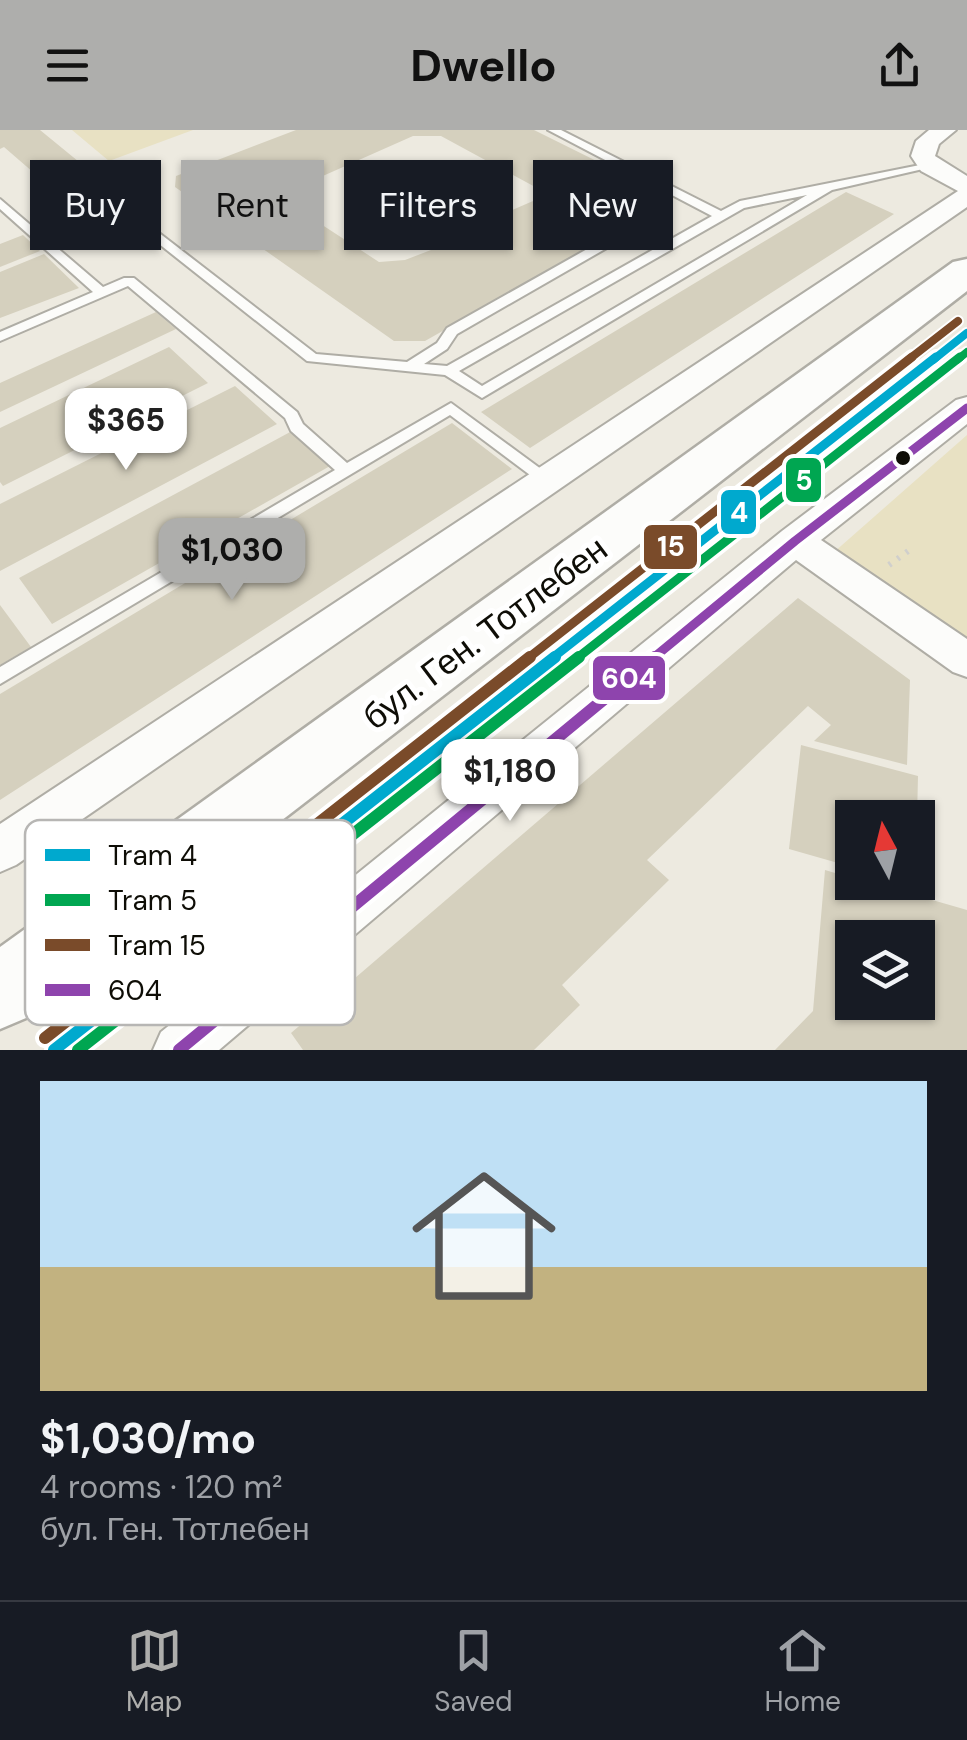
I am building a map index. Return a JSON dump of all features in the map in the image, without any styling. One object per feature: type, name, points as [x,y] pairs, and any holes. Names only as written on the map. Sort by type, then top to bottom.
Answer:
[{"type":"main road","name":"бул. Ген. Тотлебен","points":[[231,820],[967,271]]},
{"type":"main road","name":"бул. Ген. Тотлебен","points":[[0,992],[25,973]]},
{"type":"street","points":[[944,130],[923,148],[930,166],[967,186]]},
{"type":"street","points":[[44,820],[548,480],[692,378],[967,196]]},
{"type":"street","points":[[355,904],[794,541],[967,408]]},
{"type":"street","points":[[794,541],[967,660]]},
{"type":"street","points":[[0,850],[25,833]]},
{"type":"street","points":[[179,1050],[209,1025]]},
{"type":"lane","points":[[552,130],[721,216]]},
{"type":"lane","points":[[673,243],[740,205],[930,166]]},
{"type":"lane","points":[[161,241],[312,358],[449,371],[482,393],[830,186]]},
{"type":"lane","points":[[0,203],[102,293]]},
{"type":"lane","points":[[408,367],[442,346],[452,331],[595,250]]},
{"type":"lane","points":[[449,371],[661,250]]},
{"type":"lane","points":[[0,337],[129,281],[292,416],[296,427],[346,471]]},
{"type":"lane","points":[[0,676],[451,408],[548,480]]},
{"type":"path","points":[[888,566],[910,548]]},
{"type":"shaded area","points":[[72,130],[193,130],[112,160]]},
{"type":"shaded area","points":[[967,435],[967,646],[833,553]]},
{"type":"building","points":[[0,130],[40,130],[77,160],[30,160],[30,170],[4,147],[0,149]]},
{"type":"building","points":[[296,130],[534,130],[594,160],[533,160],[533,186],[513,175],[513,160],[485,160],[441,136],[413,136],[359,160],[344,160],[344,167],[324,175],[324,160],[218,160]]},
{"type":"building","points":[[181,174],[181,191],[175,187],[176,176]]},
{"type":"building","points":[[846,192],[894,214],[530,448],[481,412]]},
{"type":"building","points":[[533,201],[533,250],[585,250],[425,341],[394,341],[265,250],[324,250],[324,226],[344,239],[344,250],[361,250],[379,262],[405,260],[431,250],[513,250],[513,210]]},
{"type":"building","points":[[23,235],[30,242],[30,250],[40,251],[0,267],[0,244]]},
{"type":"building","points":[[44,254],[79,288],[0,318],[0,272]]},
{"type":"building","points":[[156,312],[176,329],[0,412],[0,383]]},
{"type":"building","points":[[169,347],[208,383],[3,486],[0,428]]},
{"type":"building","points":[[235,386],[277,424],[0,571],[0,504]]},
{"type":"building","points":[[452,423],[512,469],[0,800],[0,694]]},
{"type":"building","points":[[292,431],[330,466],[52,624],[19,578]]},
{"type":"building","points":[[798,598],[910,680],[907,765],[814,741],[831,725],[808,706],[647,860],[669,880],[562,985],[580,1005],[534,1050],[303,1050],[291,1033],[300,1025],[355,1025],[355,978]]},
{"type":"building","points":[[0,605],[31,647],[0,665]]},
{"type":"building","points":[[801,745],[918,776],[917,800],[835,800],[835,862],[789,849]]},
{"type":"building","points":[[825,870],[835,873],[835,900],[932,900],[967,910],[967,1050],[775,1050],[813,1011]]},
{"type":"tram line","name":"15","points":[[323,820],[958,321]]},
{"type":"tram line","name":"4","points":[[347,820],[967,333]]},
{"type":"tram line","name":"5","points":[[355,833],[967,352]]},
{"type":"tram line","name":"15","points":[[45,1038],[62,1025]]},
{"type":"tram line","name":"4","points":[[54,1050],[86,1025]]},
{"type":"tram line","name":"5","points":[[78,1050],[110,1025]]},
{"type":"transit line","name":"604","points":[[355,905],[795,541],[967,408]]},
{"type":"transit line","name":"604","points":[[179,1050],[209,1025]]}]
